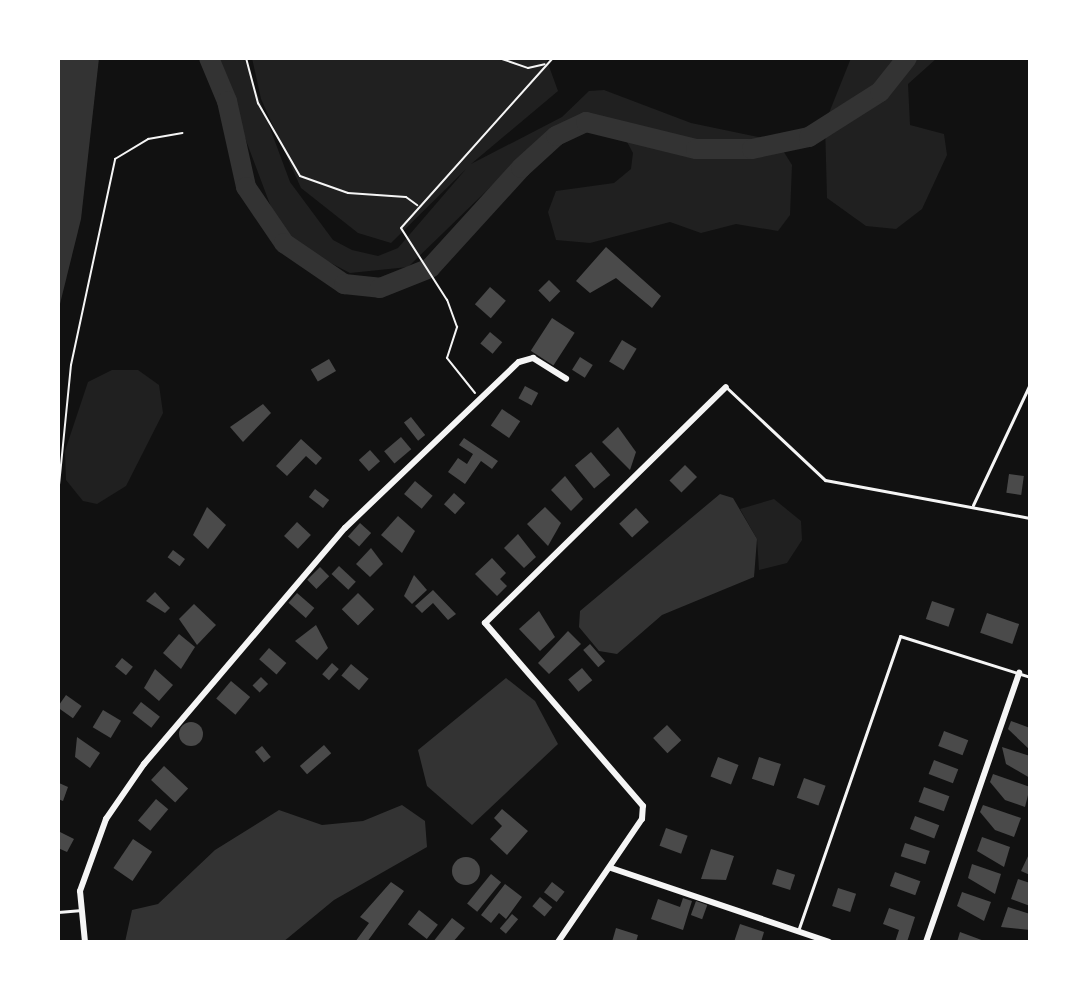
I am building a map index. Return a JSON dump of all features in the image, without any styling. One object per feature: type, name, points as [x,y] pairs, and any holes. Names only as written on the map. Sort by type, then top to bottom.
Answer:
[{"type":"street","points":[[85,942],[79,910],[94,845],[144,764],[345,528],[526,358],[566,379]]},
{"type":"street","points":[[558,942],[642,819],[641,799],[485,623],[726,387]]},
{"type":"street","points":[[926,942],[1019,673]]},
{"type":"street","points":[[611,868],[829,942]]},
{"type":"lane","points":[[973,505],[1030,384]]},
{"type":"lane","points":[[726,387],[825,480],[1030,518]]},
{"type":"lane","points":[[798,932],[900,636],[1030,677]]},
{"type":"lane","points":[[58,912],[79,910]]},
{"type":"path","points":[[246,58],[258,103],[300,176],[418,205]]},
{"type":"path","points":[[410,58],[415,58]]},
{"type":"path","points":[[499,58],[528,68],[546,64]]},
{"type":"path","points":[[481,400],[447,358],[457,327],[436,277],[401,228],[418,205],[553,58]]},
{"type":"path","points":[[58,495],[71,365],[115,159],[148,139],[182,133]]},
{"type":"shaded area","points":[[58,58],[99,58],[81,219],[58,312]]},
{"type":"shaded area","points":[[215,58],[244,58],[290,182],[333,240],[352,250],[378,256],[398,248],[466,169],[391,243],[358,233],[301,188],[261,99],[252,58],[546,58],[558,91],[471,164],[562,117],[589,91],[604,90],[691,123],[777,141],[792,165],[790,215],[778,231],[736,224],[701,233],[670,222],[590,243],[556,240],[548,212],[556,191],[614,183],[631,169],[633,153],[619,127],[598,123],[569,131],[513,165],[408,267],[350,273],[298,246],[274,215]]},
{"type":"shaded area","points":[[851,58],[937,58],[908,84],[910,125],[944,134],[947,155],[922,209],[896,229],[866,226],[827,198],[825,123]]},
{"type":"shaded area","points":[[112,370],[138,370],[159,385],[163,413],[126,486],[97,504],[83,501],[66,480],[65,451],[88,382]]},
{"type":"shaded area","points":[[720,494],[733,498],[757,539],[754,577],[662,615],[617,654],[599,651],[579,627],[580,611]]},
{"type":"shaded area","points":[[774,499],[801,521],[802,540],[787,563],[759,570],[757,539],[740,509]]},
{"type":"shaded area","points":[[506,678],[535,701],[558,744],[472,825],[427,786],[418,750]]},
{"type":"shaded area","points":[[402,805],[425,821],[427,847],[334,900],[283,942],[125,942],[132,910],[158,904],[215,850],[279,810],[322,825],[363,821]]},
{"type":"building","points":[[606,247],[661,296],[652,308],[616,278],[590,293],[576,281]]},
{"type":"building","points":[[549,280],[560,291],[550,302],[538,291]]},
{"type":"building","points":[[490,287],[506,301],[491,318],[475,304]]},
{"type":"building","points":[[552,318],[575,333],[553,365],[531,351]]},
{"type":"building","points":[[490,332],[502,342],[493,354],[480,343]]},
{"type":"building","points":[[622,340],[637,349],[624,370],[609,361]]},
{"type":"building","points":[[580,357],[593,365],[585,378],[572,370]]},
{"type":"building","points":[[329,359],[336,371],[318,382],[311,370]]},
{"type":"building","points":[[525,386],[538,393],[532,405],[518,398]]},
{"type":"building","points":[[263,404],[271,413],[243,442],[230,427]]},
{"type":"building","points":[[502,409],[520,421],[509,438],[491,426]]},
{"type":"building","points":[[411,417],[425,435],[418,441],[404,423]]},
{"type":"building","points":[[618,427],[636,452],[630,470],[602,442]]},
{"type":"building","points":[[401,437],[411,449],[394,463],[384,451]]},
{"type":"building","points":[[464,438],[498,461],[492,469],[481,461],[465,484],[448,472],[458,458],[467,464],[473,454],[459,445]]},
{"type":"building","points":[[301,439],[322,458],[316,465],[306,456],[287,476],[276,466]]},
{"type":"building","points":[[370,450],[380,461],[369,471],[359,460]]},
{"type":"building","points":[[591,452],[610,475],[594,488],[575,465]]},
{"type":"building","points":[[685,465],[697,477],[681,493],[669,481]]},
{"type":"building","points":[[1009,474],[1024,476],[1021,495],[1006,493]]},
{"type":"building","points":[[565,476],[583,499],[571,511],[551,490]]},
{"type":"building","points":[[415,481],[433,496],[422,509],[404,494]]},
{"type":"building","points":[[315,489],[329,500],[323,508],[309,497]]},
{"type":"building","points":[[454,493],[465,503],[455,514],[444,504]]},
{"type":"building","points":[[207,507],[226,525],[208,549],[193,535]]},
{"type":"building","points":[[545,507],[561,523],[548,546],[527,524]]},
{"type":"building","points":[[636,508],[649,522],[632,538],[619,524]]},
{"type":"building","points":[[398,516],[415,531],[402,553],[381,535]]},
{"type":"building","points":[[297,522],[311,535],[298,549],[284,536]]},
{"type":"building","points":[[360,523],[371,533],[359,546],[348,536]]},
{"type":"building","points":[[518,534],[536,557],[524,568],[504,548]]},
{"type":"building","points":[[371,548],[383,564],[370,577],[356,564]]},
{"type":"building","points":[[173,550],[185,559],[180,566],[168,557]]},
{"type":"building","points":[[492,558],[506,573],[500,579],[507,586],[497,596],[475,574]]},
{"type":"building","points":[[339,566],[356,582],[348,590],[331,574]]},
{"type":"building","points":[[320,567],[329,576],[316,589],[307,580]]},
{"type":"building","points":[[414,575],[427,590],[412,604],[404,596]]},
{"type":"building","points":[[433,590],[456,614],[448,620],[433,603],[422,613],[415,606]]},
{"type":"building","points":[[155,592],[170,608],[165,613],[146,601]]},
{"type":"building","points":[[297,593],[314,608],[306,618],[288,603]]},
{"type":"building","points":[[358,593],[374,609],[358,626],[342,609]]},
{"type":"building","points":[[932,601],[955,609],[949,627],[926,619]]},
{"type":"building","points":[[194,604],[216,625],[197,645],[179,619]]},
{"type":"building","points":[[539,611],[555,637],[540,651],[519,629]]},
{"type":"building","points":[[987,613],[1019,624],[1012,644],[980,633]]},
{"type":"building","points":[[316,625],[328,648],[317,660],[295,641]]},
{"type":"building","points":[[568,631],[581,644],[549,674],[538,663]]},
{"type":"building","points":[[179,634],[195,647],[181,669],[163,653]]},
{"type":"building","points":[[590,644],[605,661],[598,667],[583,650]]},
{"type":"building","points":[[269,648],[286,663],[277,674],[259,659]]},
{"type":"building","points":[[122,658],[133,667],[126,675],[115,667]]},
{"type":"building","points":[[332,663],[339,669],[329,680],[322,674]]},
{"type":"building","points":[[351,664],[369,679],[359,690],[341,675]]},
{"type":"building","points":[[582,668],[592,680],[578,692],[568,680]]},
{"type":"building","points":[[155,669],[173,685],[159,701],[144,688]]},
{"type":"building","points":[[261,677],[268,684],[260,693],[253,685]]},
{"type":"building","points":[[231,681],[250,697],[235,715],[216,699]]},
{"type":"building","points":[[66,695],[82,706],[73,718],[58,708]]},
{"type":"building","points":[[141,702],[160,717],[151,728],[132,713]]},
{"type":"building","points":[[103,710],[121,721],[111,738],[93,727]]},
{"type":"building","points":[[1011,721],[1030,728],[1030,750],[1008,729]]},
{"type":"building","points":[[191,722],[199,726],[203,734],[199,742],[191,746],[183,742],[179,734],[183,726]]},
{"type":"building","points":[[667,725],[681,740],[667,753],[653,738]]},
{"type":"building","points":[[944,731],[968,740],[963,755],[938,746]]},
{"type":"building","points":[[77,737],[100,753],[90,768],[75,757]]},
{"type":"building","points":[[324,745],[331,753],[307,774],[300,766]]},
{"type":"building","points":[[262,746],[271,757],[264,763],[255,752]]},
{"type":"building","points":[[1002,747],[1030,756],[1030,778],[1006,764]]},
{"type":"building","points":[[718,757],[739,765],[731,784],[710,777]]},
{"type":"building","points":[[759,757],[781,764],[774,786],[752,779]]},
{"type":"building","points":[[934,760],[958,769],[953,783],[929,774]]},
{"type":"building","points":[[164,766],[188,789],[175,802],[151,780]]},
{"type":"building","points":[[993,774],[1030,787],[1025,807],[1005,800],[990,782]]},
{"type":"building","points":[[804,778],[826,786],[818,806],[797,798]]},
{"type":"building","points":[[59,783],[68,787],[63,801],[58,799]]},
{"type":"building","points":[[924,787],[949,796],[944,811],[919,802]]},
{"type":"building","points":[[156,799],[168,809],[150,831],[138,820]]},
{"type":"building","points":[[983,805],[1021,818],[1014,837],[995,830],[980,812]]},
{"type":"building","points":[[502,809],[528,831],[507,855],[490,839],[502,826],[494,818]]},
{"type":"building","points":[[915,816],[939,825],[934,838],[910,829]]},
{"type":"building","points":[[666,828],[688,836],[681,854],[660,846]]},
{"type":"building","points":[[60,832],[74,839],[67,852],[58,848]]},
{"type":"building","points":[[982,837],[1010,847],[1004,867],[977,851]]},
{"type":"building","points":[[133,839],[152,852],[132,881],[113,868]]},
{"type":"building","points":[[905,843],[930,851],[925,864],[901,856]]},
{"type":"building","points":[[711,849],[734,856],[726,880],[701,879]]},
{"type":"building","points":[[1030,852],[1030,875],[1021,871]]},
{"type":"building","points":[[466,857],[476,861],[480,871],[476,881],[466,885],[456,881],[452,871],[456,861]]},
{"type":"building","points":[[972,864],[1001,874],[995,894],[968,878]]},
{"type":"building","points":[[777,869],[795,875],[790,890],[772,884]]},
{"type":"building","points":[[895,872],[920,881],[915,895],[890,886]]},
{"type":"building","points":[[491,874],[501,882],[477,912],[467,904]]},
{"type":"building","points":[[1018,879],[1030,883],[1030,906],[1011,899]]},
{"type":"building","points":[[391,882],[404,891],[367,942],[355,942],[369,923],[360,917]]},
{"type":"building","points":[[552,882],[565,892],[557,902],[544,892]]},
{"type":"building","points":[[505,884],[522,897],[506,919],[499,913],[491,923],[481,915]]},
{"type":"building","points":[[838,888],[856,894],[850,912],[832,906]]},
{"type":"building","points":[[962,892],[991,902],[984,921],[957,906]]},
{"type":"building","points":[[540,897],[552,907],[545,916],[532,906]]},
{"type":"building","points":[[683,898],[692,901],[683,930],[651,919],[658,899],[680,907]]},
{"type":"building","points":[[696,901],[707,905],[702,919],[691,915]]},
{"type":"building","points":[[1008,907],[1030,914],[1030,930],[1001,927]]},
{"type":"building","points":[[889,908],[915,917],[907,942],[895,942],[899,930],[883,924]]},
{"type":"building","points":[[419,910],[438,925],[427,939],[408,924]]},
{"type":"building","points":[[512,914],[518,919],[506,934],[500,929]]},
{"type":"building","points":[[452,918],[465,928],[453,942],[433,942]]},
{"type":"building","points":[[740,924],[764,932],[761,942],[734,942]]},
{"type":"building","points":[[616,928],[638,935],[636,942],[612,942]]},
{"type":"building","points":[[960,932],[987,942],[957,942]]},
{"type":"waterway","points":[[209,58],[227,101],[246,187],[284,243],[344,284],[380,288],[430,268],[521,168],[556,136],[586,122],[696,149],[752,149],[809,137],[880,92],[907,58]]}]
